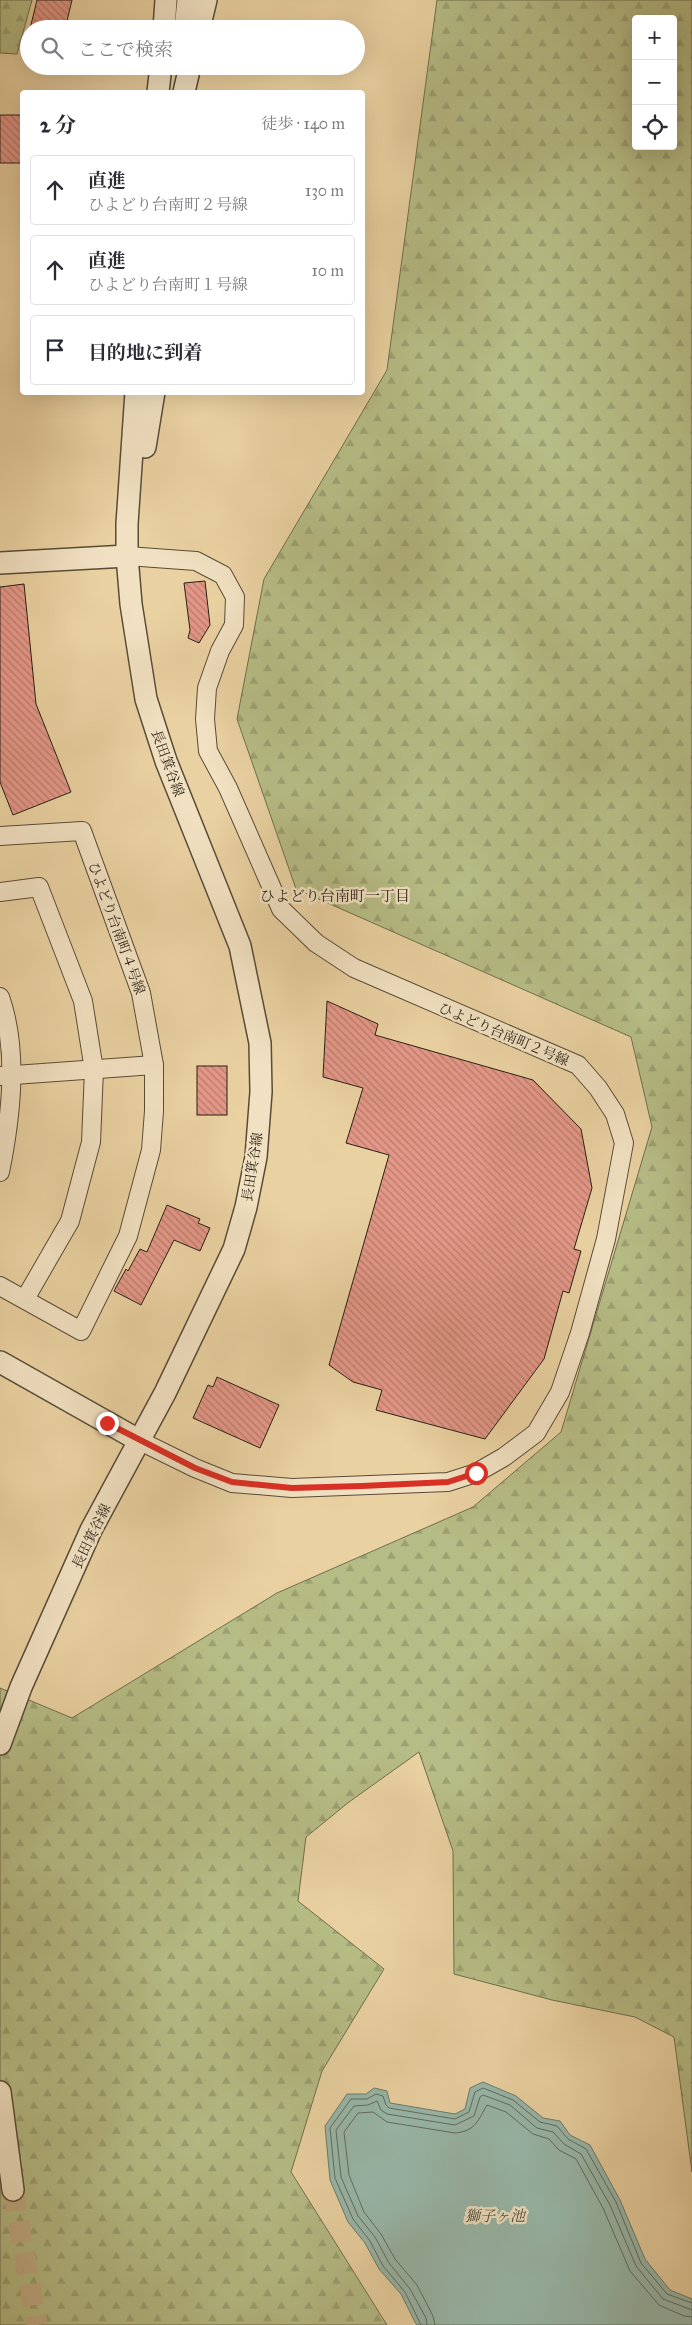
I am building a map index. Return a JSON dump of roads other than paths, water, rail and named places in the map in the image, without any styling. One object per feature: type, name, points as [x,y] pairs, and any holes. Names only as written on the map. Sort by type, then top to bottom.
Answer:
[{"type":"street","points":[[165,20],[166,0]]},
{"type":"street","points":[[186,20],[188,0]]},
{"type":"street","points":[[201,20],[206,0]]},
{"type":"street","points":[[158,90],[160,75]]},
{"type":"street","points":[[178,90],[180,75]]},
{"type":"street","points":[[184,90],[188,75]]},
{"type":"street","name":"長田箕谷線","points":[[0,1744],[21,1687],[92,1530],[140,1441],[234,1249],[246,1207],[256,1157],[261,1092],[260,1043],[240,946],[166,762],[146,699],[131,604],[127,556],[136,395]]},
{"type":"street","name":"長田箕谷線","points":[[127,556],[154,395]]},
{"type":"street","points":[[0,564],[127,556]]},
{"type":"street","name":"ひよどり台南町２号線","points":[[127,556],[196,561],[223,575],[235,597],[234,625],[220,651],[207,688],[208,752],[228,788],[281,909],[316,943],[354,968],[578,1065],[598,1088],[615,1114],[624,1143],[606,1239],[580,1333],[560,1392],[536,1433],[504,1457],[476,1473],[448,1482],[292,1488],[232,1482],[195,1468],[140,1441]]},
{"type":"street","name":"ひよどり台南町４号線","points":[[0,836],[82,831],[141,993],[154,1065],[154,1111],[151,1150],[142,1191],[128,1236],[81,1331],[0,1286]]},
{"type":"street","points":[[0,892],[39,887],[83,1001],[94,1070],[90,1142],[70,1221],[25,1299]]},
{"type":"street","points":[[0,997],[4,1008],[7,1136],[0,1172]]},
{"type":"street","points":[[6,1076],[154,1065]]},
{"type":"street","points":[[0,1362],[140,1441]]},
{"type":"street","points":[[0,2092],[13,2190]]},
{"type":"water","name":"獅子ヶ池","points":[[483,2082],[516,2096],[543,2118],[560,2121],[570,2135],[590,2145],[620,2200],[645,2259],[670,2290],[692,2299],[692,2325],[417,2325],[401,2294],[379,2269],[365,2243],[348,2222],[330,2180],[325,2126],[347,2094],[366,2094],[374,2088],[387,2091],[390,2103],[455,2114],[465,2109],[470,2088]]},
{"type":"tunnel","points":[[13,2190],[37,2325]]},
{"type":"district","name":"ひよどり台南町一丁目","points":[[335,896]]}]
